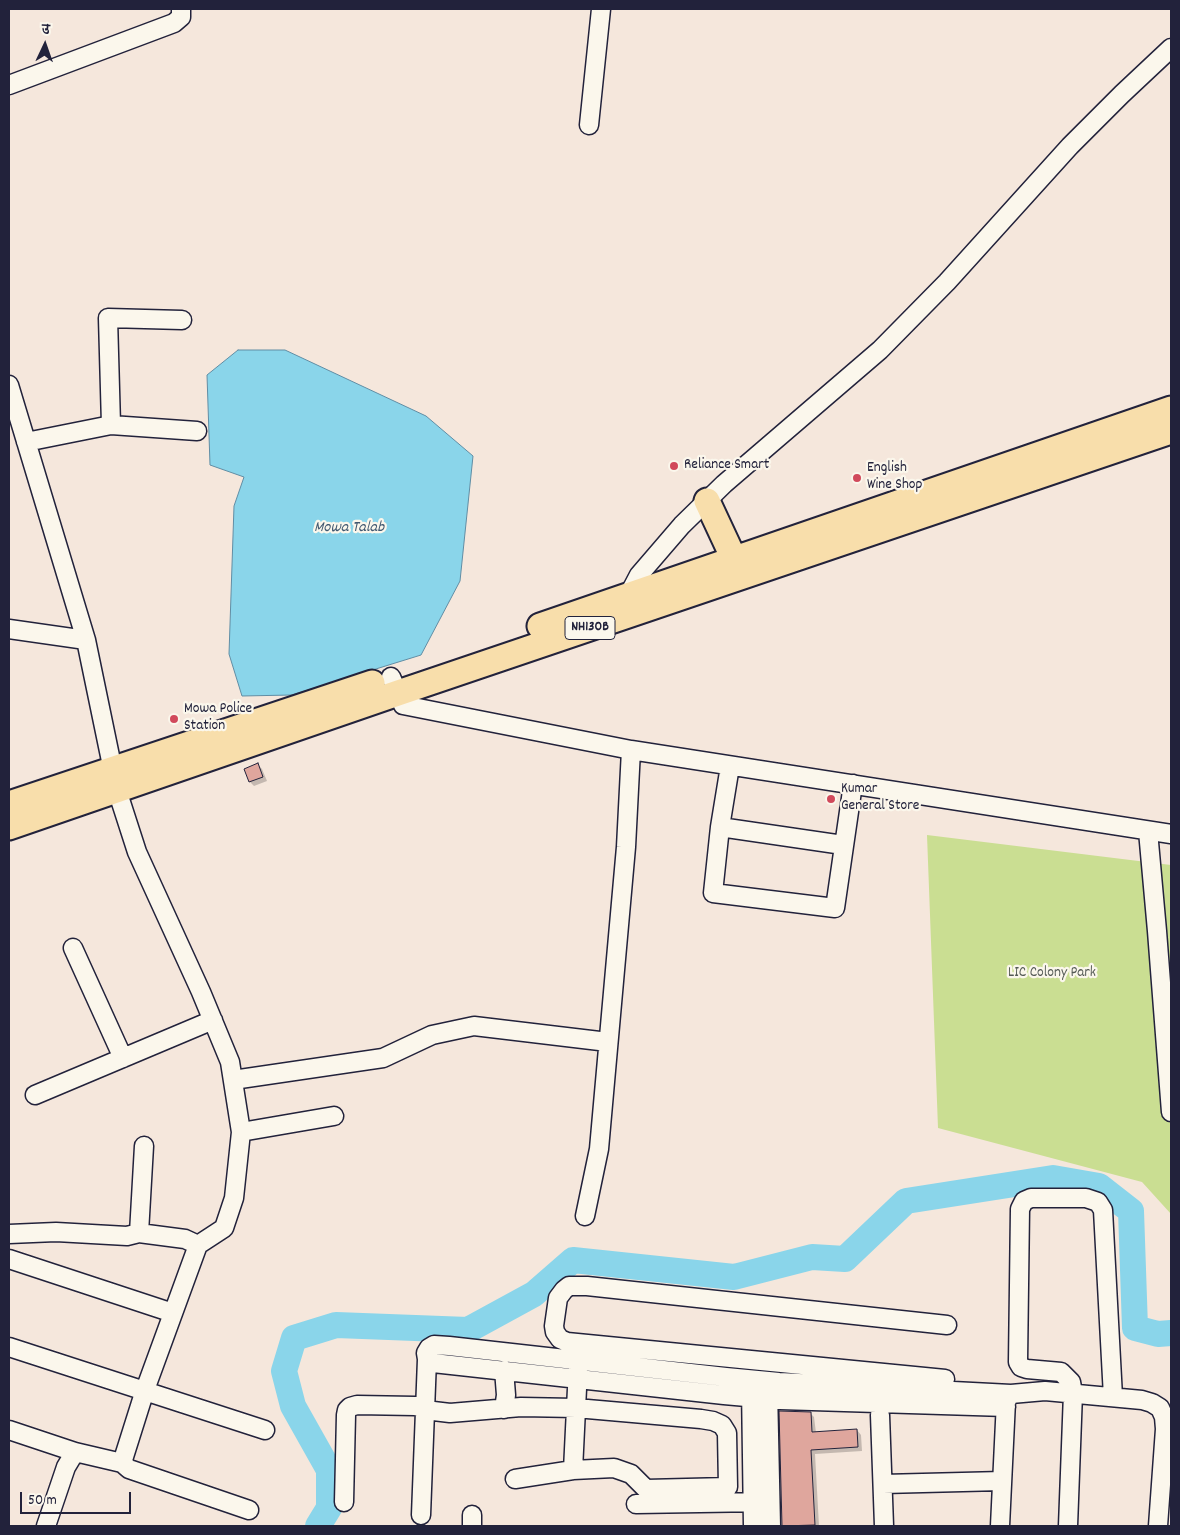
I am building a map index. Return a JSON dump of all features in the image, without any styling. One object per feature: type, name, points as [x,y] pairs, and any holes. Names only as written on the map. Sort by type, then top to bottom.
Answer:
[{"type":"highway","name":"NH130B","points":[[395,685],[628,596],[1171,409]]},
{"type":"highway","name":"NH130B","points":[[9,828],[115,780],[395,685],[1171,430]]},
{"type":"highway","points":[[707,501],[734,559]]},
{"type":"highway","name":"NH130B","points":[[9,804],[115,780]]},
{"type":"street","points":[[9,85],[174,23],[181,17],[181,9]]},
{"type":"street","points":[[589,125],[601,9]]},
{"type":"street","points":[[628,596],[639,575],[682,525],[724,484],[880,350],[947,282],[1070,146],[1171,48]]},
{"type":"street","points":[[111,425],[108,318],[182,320]]},
{"type":"street","points":[[9,386],[86,640],[115,780],[137,852],[230,1062],[241,1132],[234,1198],[224,1228],[198,1245],[145,1390],[122,1463]]},
{"type":"street","points":[[26,442],[111,425],[196,430]]},
{"type":"street","points":[[9,629],[86,640]]},
{"type":"street","points":[[395,685],[403,705],[631,750],[1171,834]]},
{"type":"street","points":[[585,1216],[598,1149],[625,866],[631,750]]},
{"type":"street","points":[[730,766],[720,827],[713,893],[835,908],[853,784]]},
{"type":"street","points":[[720,827],[844,845]]},
{"type":"street","points":[[1148,831],[1164,933],[1171,1112]]},
{"type":"street","points":[[73,948],[123,1058]]},
{"type":"street","points":[[35,1095],[213,1020]]},
{"type":"street","points":[[233,1080],[384,1058],[432,1035],[474,1026],[608,1042]]},
{"type":"street","points":[[241,1132],[334,1116]]},
{"type":"street","points":[[139,1233],[144,1146]]},
{"type":"street","points":[[1068,1526],[1073,1393],[1071,1382],[1061,1372],[1027,1369],[1021,1367],[1018,1362],[1020,1209],[1024,1201],[1032,1198],[1086,1198],[1098,1202],[1103,1210],[1112,1398]]},
{"type":"street","points":[[9,1234],[56,1232],[127,1236],[139,1233],[185,1239],[198,1245]]},
{"type":"street","points":[[9,1259],[173,1313]]},
{"type":"street","points":[[945,1379],[567,1342],[555,1332],[554,1326],[558,1298],[569,1286],[587,1286],[947,1325]]},
{"type":"street","points":[[421,1514],[428,1359],[426,1353],[428,1348],[434,1345],[685,1373],[1009,1400]]},
{"type":"street","points":[[9,1347],[265,1430]]},
{"type":"street","points":[[428,1359],[433,1363],[768,1399],[1009,1400],[1046,1391],[1142,1400],[1160,1408],[1164,1417],[1165,1429],[1158,1526]]},
{"type":"street","points":[[573,1470],[579,1361]]},
{"type":"street","points":[[753,1526],[751,1397],[759,1380],[761,1361]]},
{"type":"street","points":[[629,1384],[630,1366]]},
{"type":"street","points":[[504,1370],[506,1395],[504,1409]]},
{"type":"street","points":[[683,1391],[685,1373]]},
{"type":"street","points":[[759,1380],[768,1399],[770,1526]]},
{"type":"street","points":[[1000,1526],[1009,1400]]},
{"type":"street","points":[[344,1502],[346,1415],[350,1406],[415,1406],[426,1410],[450,1413],[521,1407],[576,1408],[701,1419],[722,1425],[727,1433],[728,1487],[646,1489],[631,1474],[614,1468],[573,1470],[515,1479]]},
{"type":"street","points":[[880,1416],[884,1526]]},
{"type":"street","points":[[9,1430],[75,1452],[122,1463],[129,1469],[249,1510]]},
{"type":"street","points":[[46,1526],[66,1467],[75,1452]]},
{"type":"street","points":[[883,1484],[1002,1482]]},
{"type":"street","points":[[636,1504],[770,1502]]},
{"type":"green space","name":"LIC Colony Park","points":[[927,835],[1171,865],[1171,1214],[1142,1182],[938,1128]]},
{"type":"water","name":"Mowa Talab","points":[[238,350],[285,350],[426,416],[473,456],[460,581],[421,655],[292,695],[242,696],[229,654],[234,506],[244,477],[210,465],[207,375]]},
{"type":"building","points":[[258,763],[263,777],[249,782],[244,769]]},
{"type":"building","points":[[779,1411],[811,1412],[812,1432],[857,1429],[858,1447],[811,1450],[815,1525],[782,1526]]},
{"type":"waterway","points":[[318,1526],[329,1508],[329,1470],[293,1406],[284,1371],[294,1338],[336,1325],[468,1330],[534,1294],[573,1260],[734,1277],[812,1257],[845,1259],[906,1201],[1053,1178],[1099,1186],[1131,1211],[1135,1328],[1158,1334],[1171,1333]]},
{"type":"place","name":"Reliance Smart","points":[[674,466]]},
{"type":"place","name":"English Wine Shop","points":[[857,478]]},
{"type":"place","name":"Mowa Police Station","points":[[174,719]]},
{"type":"place","name":"Kumar General Store","points":[[831,799]]}]
